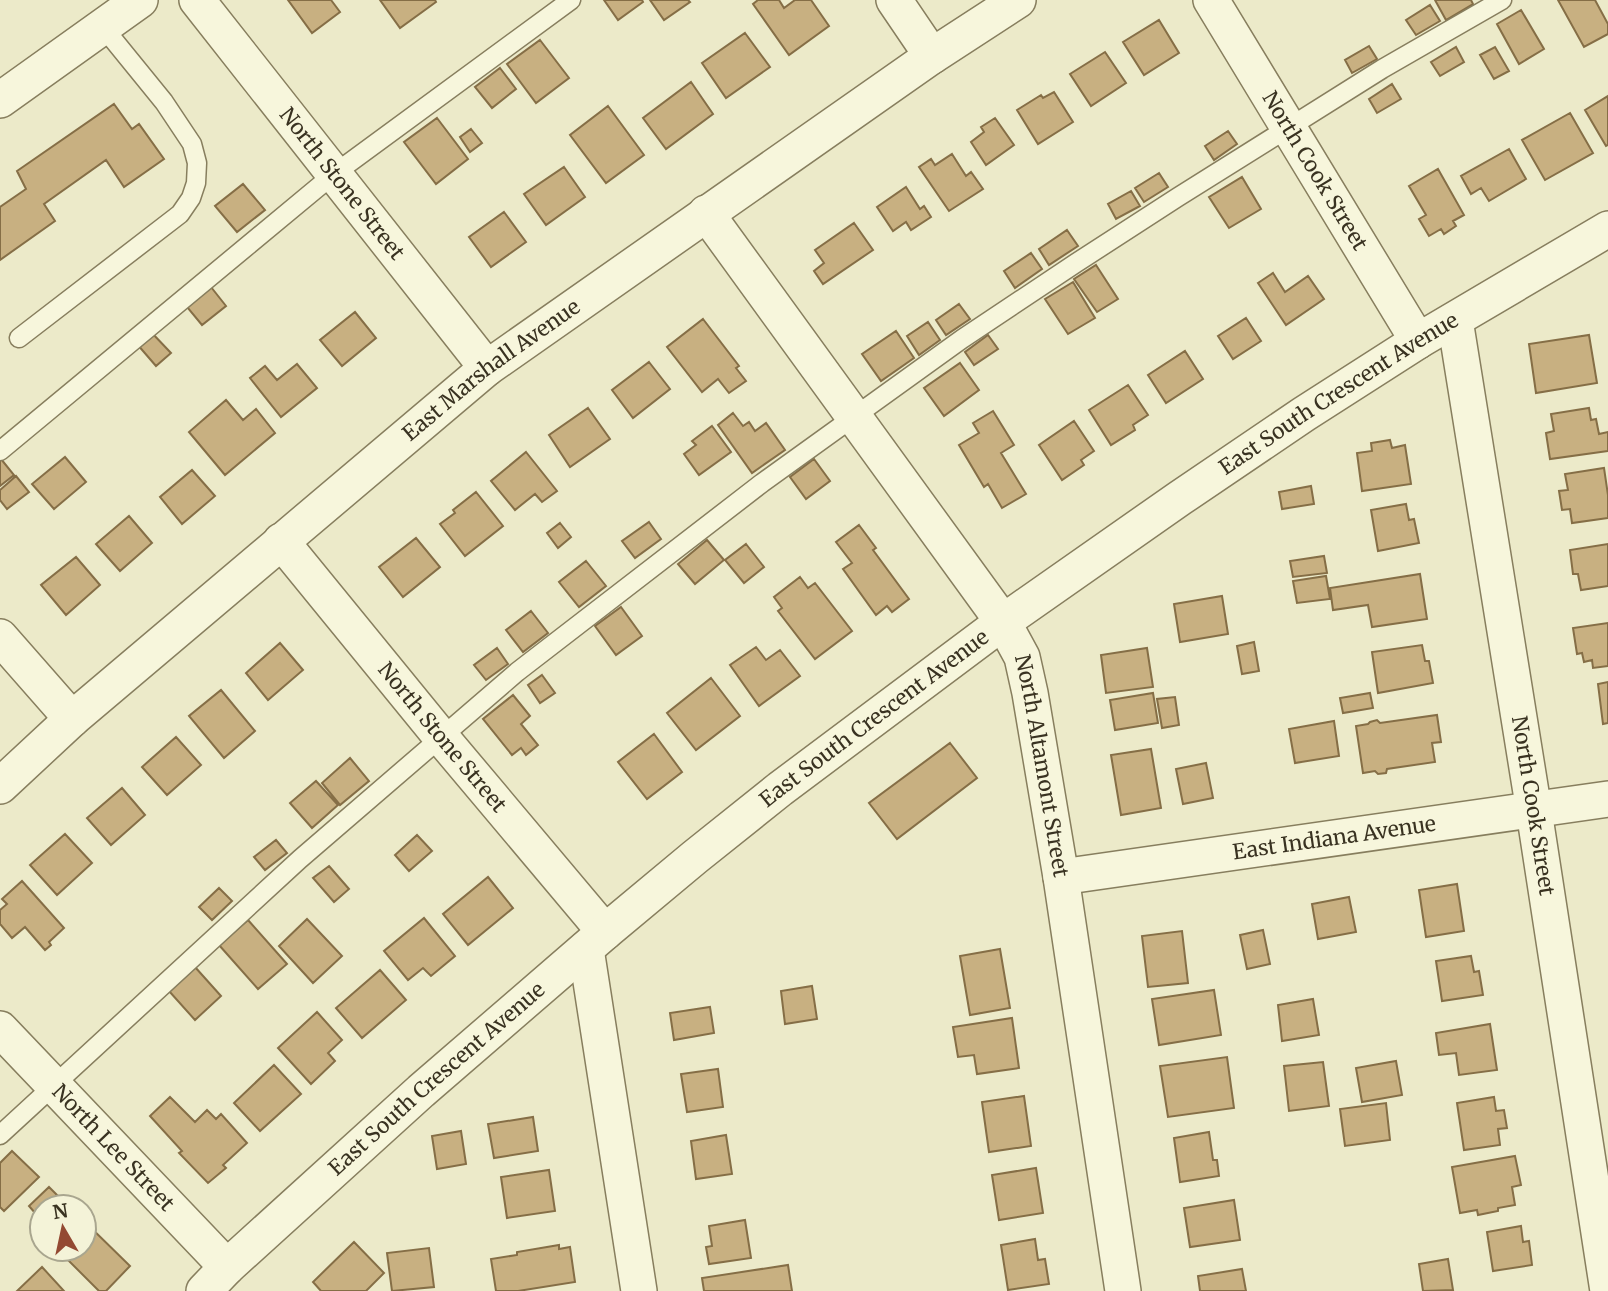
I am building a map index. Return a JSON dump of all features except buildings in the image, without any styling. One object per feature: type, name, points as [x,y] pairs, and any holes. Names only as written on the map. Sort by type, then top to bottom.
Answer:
[{"type":"street","points":[[0,100],[140,0]]},
{"type":"street","name":"North Stone Street","points":[[197,0],[487,368]]},
{"type":"street","points":[[894,0],[932,56]]},
{"type":"street","name":"East Marshall Avenue","points":[[0,786],[72,719],[487,368],[932,56],[1018,0]]},
{"type":"street","name":"North Cook Street","points":[[1211,0],[1418,341]]},
{"type":"street","name":"North Altamont Street","points":[[706,213],[1003,622],[1021,657],[1030,693],[1060,877],[1122,1291]]},
{"type":"street","name":"East South Crescent Avenue","points":[[216,1279],[421,1091],[695,857],[780,789],[1003,622],[1203,482],[1418,341],[1608,229]]},
{"type":"street","name":"North Cook Street","points":[[1455,320],[1608,1291]]},
{"type":"street","name":"North Stone Street","points":[[281,541],[441,737],[596,941]]},
{"type":"street","points":[[0,637],[72,719]]},
{"type":"street","name":"East Indiana Avenue","points":[[1060,877],[1608,799]]},
{"type":"street","points":[[596,941],[639,1291]]},
{"type":"street","name":"North Lee Street","points":[[0,1029],[54,1085],[216,1279]]},
{"type":"lane","points":[[0,451],[334,174],[571,0]]},
{"type":"lane","points":[[0,1135],[300,859],[441,737],[517,672],[762,483],[962,339],[1076,263],[1382,69],[1502,0]]},
{"type":"lane","points":[[19,338],[180,214],[191,198],[196,183],[197,163],[192,144],[164,102],[103,27]]}]
